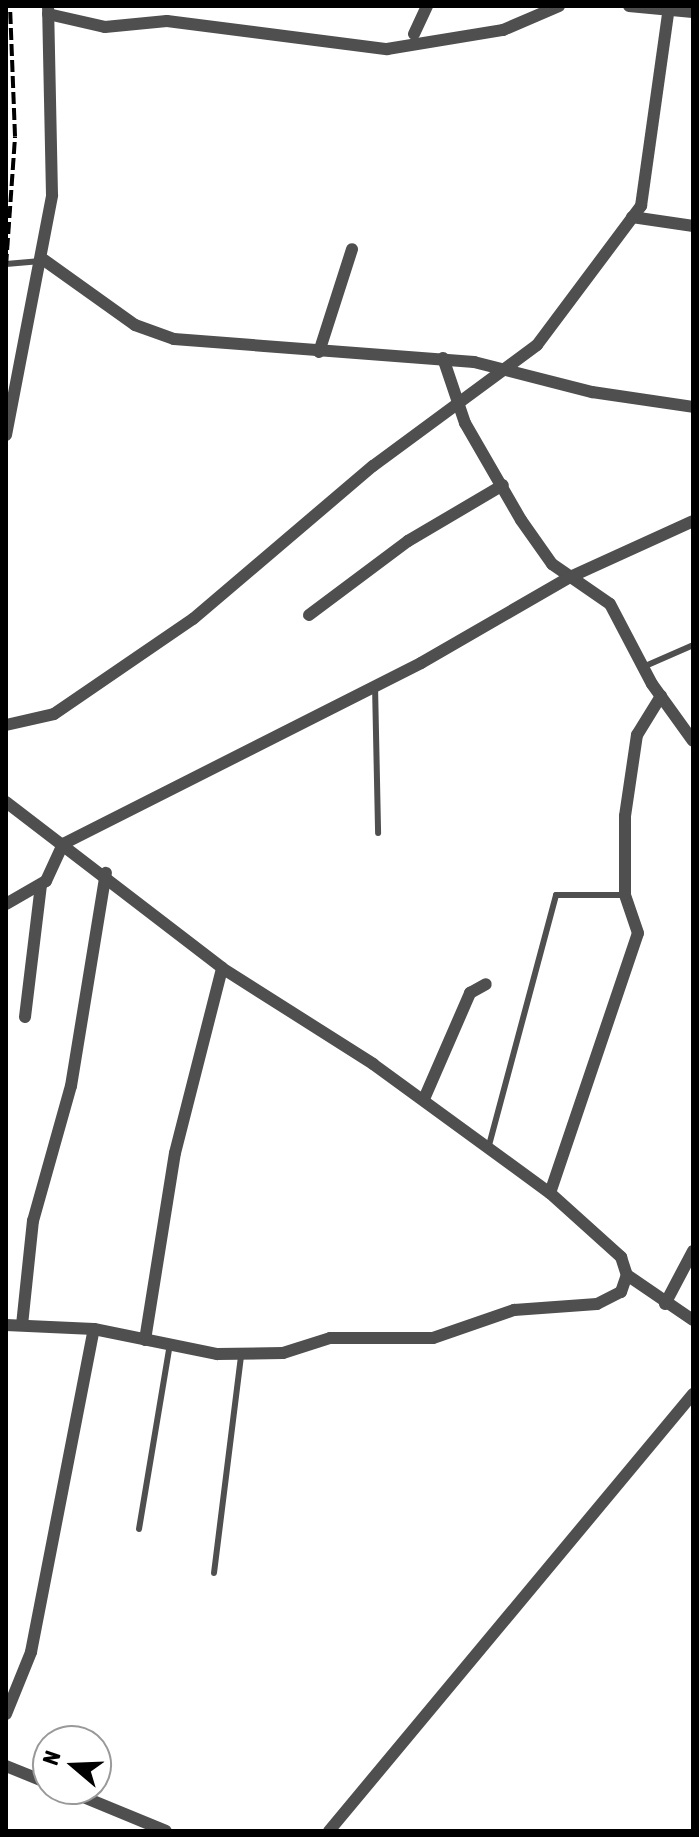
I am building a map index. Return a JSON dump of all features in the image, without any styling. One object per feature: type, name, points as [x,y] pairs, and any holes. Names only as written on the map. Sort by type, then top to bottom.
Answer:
[{"type":"street","points":[[414,34],[427,6]]},
{"type":"street","points":[[6,435],[44,260],[52,195],[48,10],[105,27],[167,21],[387,49],[503,30],[539,9],[559,6]]},
{"type":"street","points":[[629,6],[693,12]]},
{"type":"street","points":[[6,725],[54,714],[193,619],[373,466],[507,371],[591,282],[632,217],[644,188],[668,8]]},
{"type":"street","points":[[632,217],[693,226]]},
{"type":"street","points":[[319,352],[352,249]]},
{"type":"street","points":[[44,260],[135,325],[174,339],[319,352],[443,358],[693,407]]},
{"type":"street","points":[[443,358],[459,406],[503,485],[568,578],[610,604],[643,667],[693,741]]},
{"type":"street","points":[[309,615],[408,541],[503,485]]},
{"type":"street","points":[[25,1017],[41,885],[63,844],[375,685],[568,578],[693,521]]},
{"type":"street","points":[[550,1193],[638,933],[625,895],[625,816],[637,735],[661,696]]},
{"type":"street","points":[[6,802],[106,873],[222,968],[424,1099],[550,1193],[621,1257],[627,1275],[665,1304],[693,1320]]},
{"type":"street","points":[[22,1325],[33,1221],[71,1086],[106,873]]},
{"type":"street","points":[[6,904],[41,885]]},
{"type":"street","points":[[145,1340],[175,1153],[222,968]]},
{"type":"street","points":[[424,1099],[470,993],[486,984]]},
{"type":"street","points":[[665,1304],[693,1251]]},
{"type":"street","points":[[6,1325],[94,1329],[241,1356],[330,1338],[433,1338],[514,1310],[597,1304],[621,1292],[627,1275]]},
{"type":"street","points":[[6,1714],[31,1652],[94,1329]]},
{"type":"street","points":[[329,1831],[693,1394]]},
{"type":"street","points":[[6,1766],[32,1777]]},
{"type":"street","points":[[103,1805],[166,1831]]},
{"type":"lane","points":[[6,264],[44,260]]},
{"type":"lane","points":[[643,667],[693,645]]},
{"type":"lane","points":[[375,685],[378,833]]},
{"type":"lane","points":[[488,1149],[556,895],[625,895]]},
{"type":"lane","points":[[139,1529],[170,1343]]},
{"type":"lane","points":[[214,1573],[241,1356]]},
{"type":"railway","points":[[6,266],[15,136],[10,6]]}]
